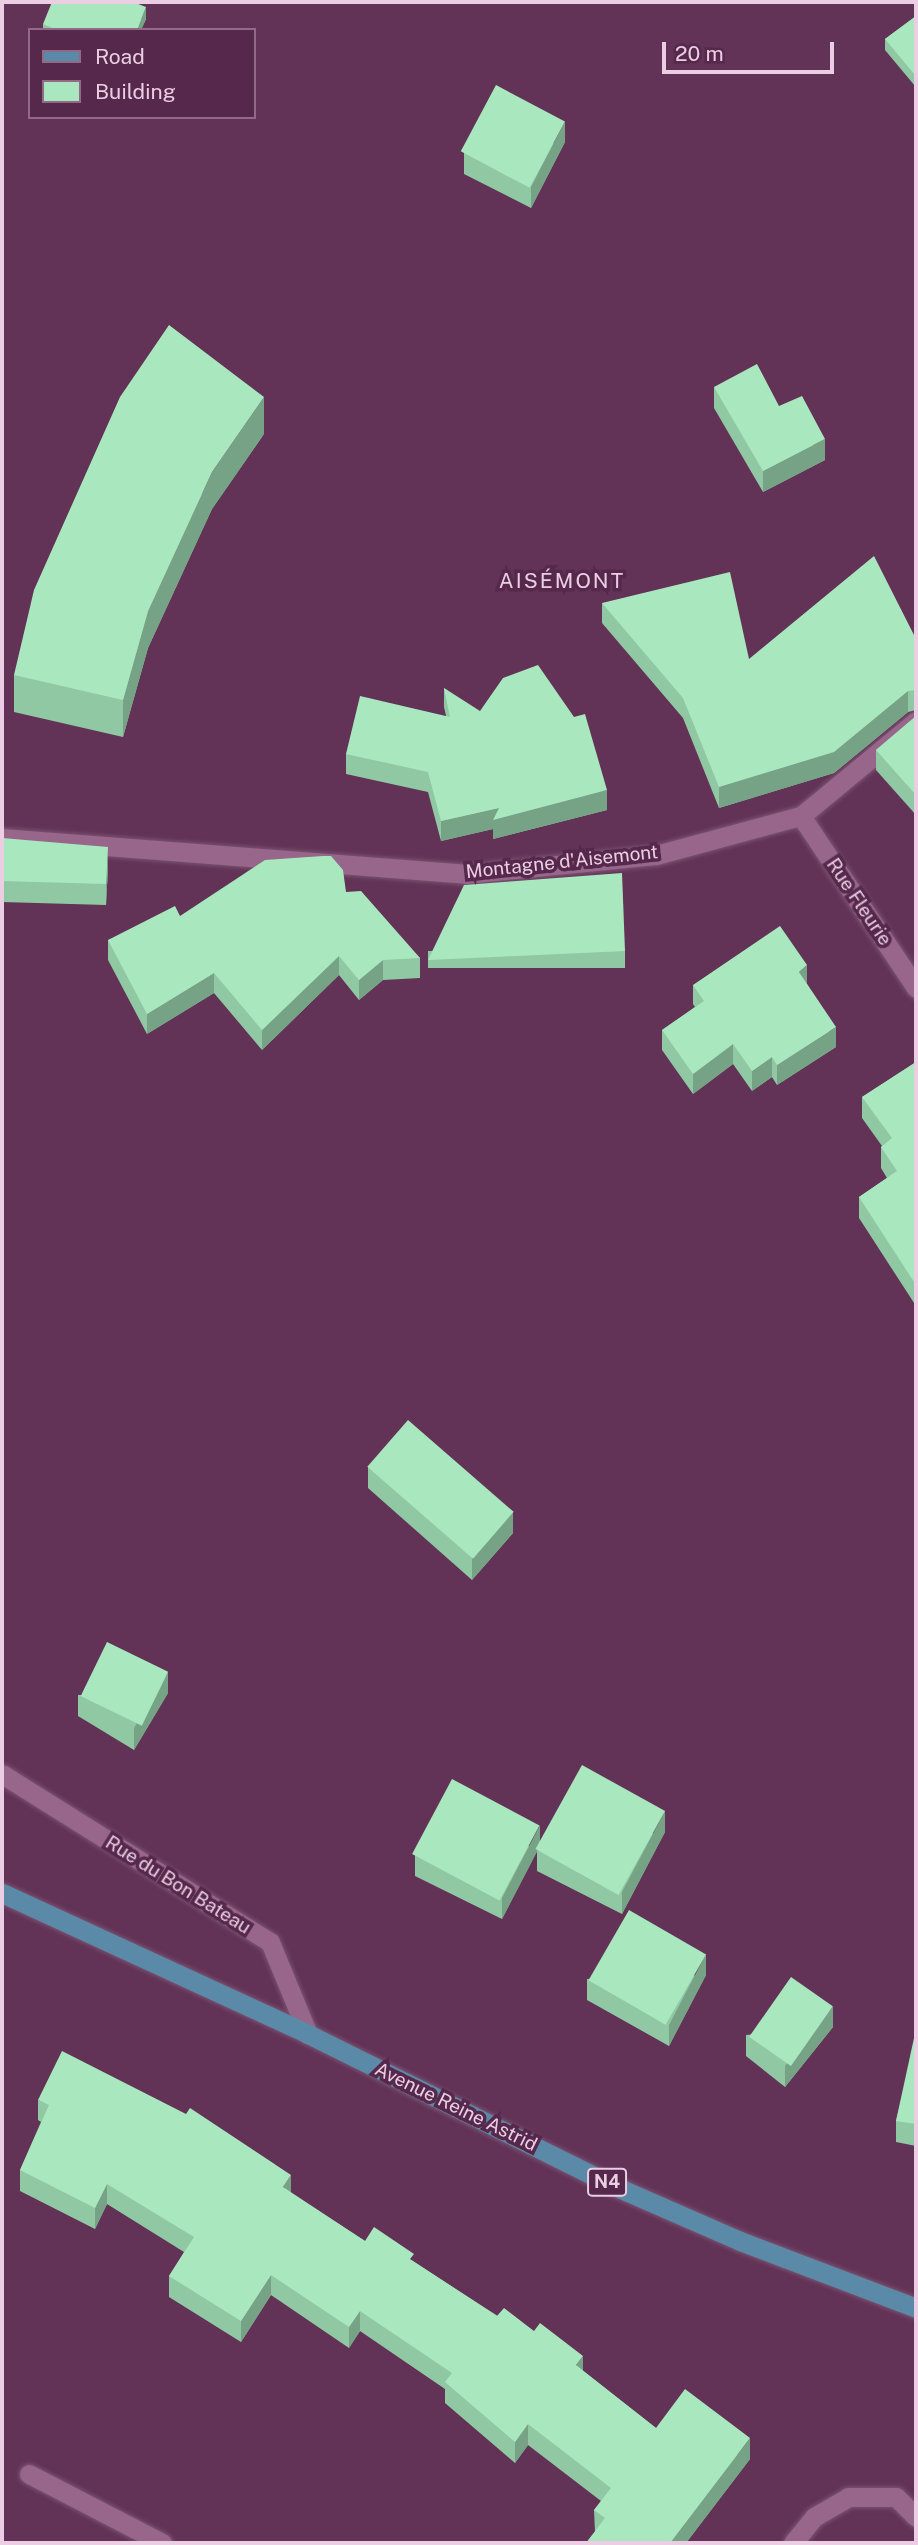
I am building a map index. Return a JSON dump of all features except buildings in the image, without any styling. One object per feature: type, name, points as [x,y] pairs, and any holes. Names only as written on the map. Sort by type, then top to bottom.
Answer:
[{"type":"main road","name":"Avenue Reine Astrid","points":[[2,1892],[308,2034],[612,2185],[740,2241],[916,2308]]},
{"type":"street","name":"Montagne d'Aisemont","points":[[2,838],[466,874],[656,855],[801,816],[916,721]]},
{"type":"street","name":"Rue Fleurie","points":[[801,816],[916,988]]},
{"type":"street","name":"Rue du Bon Bateau","points":[[2,1774],[270,1942],[308,2034]]},
{"type":"street","points":[[29,2474],[162,2543]]},
{"type":"street","points":[[793,2543],[814,2517],[848,2497],[896,2497],[916,2517]]},
{"type":"district","name":"AISÉMONT","points":[[562,581]]}]
